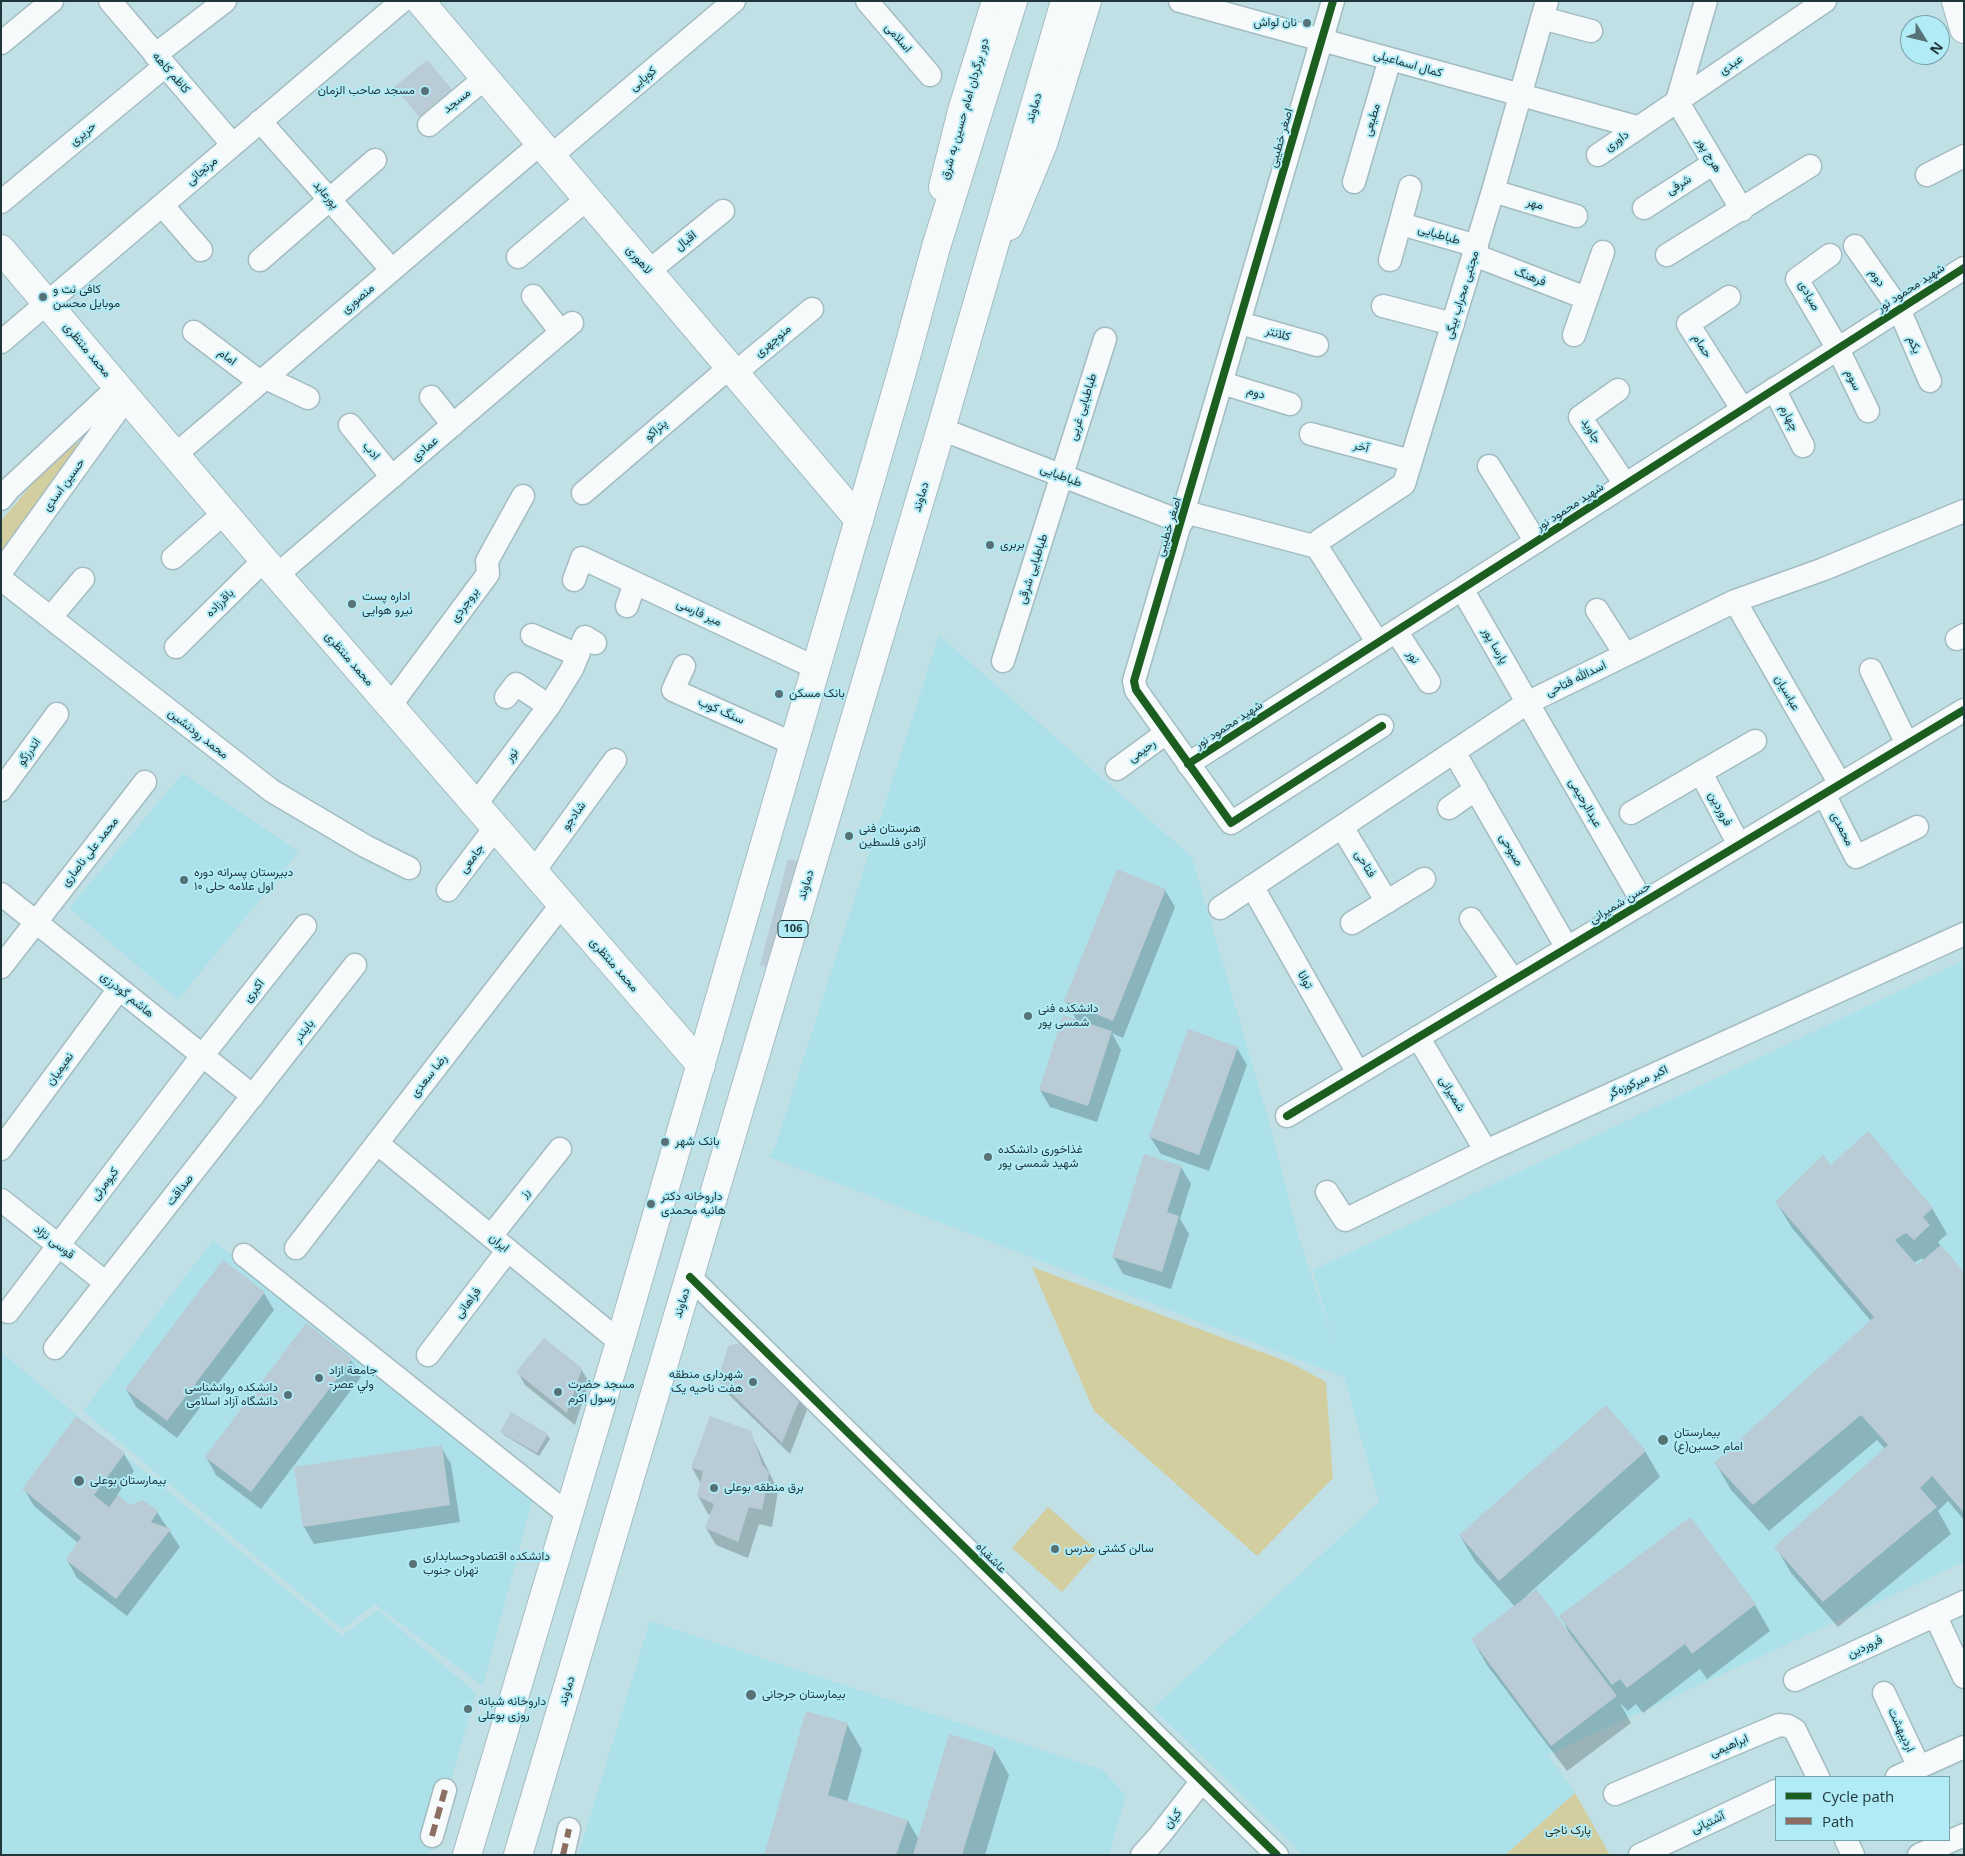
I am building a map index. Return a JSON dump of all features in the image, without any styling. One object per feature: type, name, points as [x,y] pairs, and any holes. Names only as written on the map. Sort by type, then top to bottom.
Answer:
[{"type":"main road","name":"لاهوری","points":[[420,1],[859,520]]},
{"type":"main road","name":"دور برگردان امام حسین به شرق","points":[[936,247],[944,179],[996,1]]},
{"type":"main road","points":[[467,1855],[701,1065],[936,247],[1013,1]]},
{"type":"main road","name":"دماوند","points":[[518,1855],[941,429],[1064,1]]},
{"type":"main road","points":[[989,262],[1013,219],[1043,144],[1086,1]]},
{"type":"main road","points":[[1956,1],[1964,29]]},
{"type":"main road","name":"محمد منتظری","points":[[1,249],[176,454],[270,568],[701,1065]]},
{"type":"street","points":[[1,42],[52,1]]},
{"type":"street","name":"کاظم کاهه","points":[[110,1],[233,145]]},
{"type":"street","name":"حریری","points":[[1,202],[225,1]]},
{"type":"street","name":"مرتجائی","points":[[1,342],[402,1]]},
{"type":"street","name":"کوپایی","points":[[546,150],[734,1]]},
{"type":"street","name":"اسلامی","points":[[867,1],[930,74]]},
{"type":"street","name":"کمال اسماعیلی","points":[[1180,1],[1637,127]]},
{"type":"street","name":"اصغر خطیبی","points":[[1333,1],[1184,517],[1134,681],[1136,690],[1231,823],[1382,726]]},
{"type":"street","points":[[1677,101],[1706,1]]},
{"type":"street","name":"عبدی","points":[[1637,127],[1825,1]]},
{"type":"street","points":[[1545,10],[1591,31]]},
{"type":"street","name":"مجتبی محراب بیگی","points":[[1317,547],[1320,540],[1404,484],[1494,192],[1545,10]]},
{"type":"street","name":"مطیعی","points":[[1354,182],[1390,59]]},
{"type":"street","name":"مسجد","points":[[429,125],[485,78]]},
{"type":"street","name":"هرج پور","points":[[1677,101],[1742,210]]},
{"type":"street","name":"پورعابد","points":[[260,121],[392,270]]},
{"type":"street","name":"داوری","points":[[1598,155],[1637,127]]},
{"type":"street","name":"منصوری","points":[[176,454],[392,270],[546,150]]},
{"type":"street","points":[[1927,175],[1964,156]]},
{"type":"street","points":[[260,260],[375,160]]},
{"type":"street","name":"شرفی","points":[[1644,208],[1714,163]]},
{"type":"street","points":[[1667,255],[1810,166]]},
{"type":"street","points":[[1390,260],[1410,187]]},
{"type":"street","name":"مهر","points":[[1494,192],[1576,216]]},
{"type":"street","points":[[518,257],[588,199]]},
{"type":"street","points":[[162,205],[201,250]]},
{"type":"street","name":"اقبال","points":[[649,271],[723,211]]},
{"type":"street","name":"طباطبایی","points":[[1401,224],[1475,251]]},
{"type":"street","name":"دوم","points":[[1855,246],[1899,309]]},
{"type":"street","name":"فرهنگ","points":[[1475,251],[1586,298]]},
{"type":"street","points":[[1574,335],[1603,252]]},
{"type":"street","name":"صیادی","points":[[1830,255],[1798,278],[1838,348]]},
{"type":"street","name":"شهید محمود نور","points":[[1188,764],[1964,268]]},
{"type":"street","name":"عمادی","points":[[270,568],[392,476],[567,328],[533,296]]},
{"type":"street","name":"حمام","points":[[1729,298],[1688,324],[1743,410]]},
{"type":"street","points":[[1383,306],[1453,324]]},
{"type":"street","name":"منوچهری","points":[[732,370],[812,309]]},
{"type":"street","name":"یکم","points":[[1899,309],[1930,381]]},
{"type":"street","name":"کلانتر","points":[[1240,323],[1317,345]]},
{"type":"street","name":"امام","points":[[194,332],[263,380],[308,398]]},
{"type":"street","name":"طباطبایی غربی","points":[[1062,476],[1104,339]]},
{"type":"street","name":"سوم","points":[[1838,348],[1868,411]]},
{"type":"street","name":"پتراکو","points":[[583,493],[732,370]]},
{"type":"street","name":"دوم","points":[[1222,383],[1290,404]]},
{"type":"street","name":"چهارم","points":[[1774,389],[1803,446]]},
{"type":"street","name":"جاوید","points":[[1618,390],[1580,416],[1625,484]]},
{"type":"street","points":[[1,499],[9,489],[122,392]]},
{"type":"street","name":"حسین اسدی","points":[[1,572],[122,392]]},
{"type":"street","points":[[431,397],[453,425]]},
{"type":"street","name":"ادب","points":[[350,425],[392,476]]},
{"type":"street","name":"طباطبایی","points":[[941,429],[1062,476],[1184,517],[1317,547]]},
{"type":"street","name":"آخر","points":[[1311,434],[1411,461]]},
{"type":"street","points":[[1489,466],[1536,542]]},
{"type":"street","name":"طباطبایی شرقی","points":[[1003,661],[1062,476]]},
{"type":"street","name":"بروجردی","points":[[390,706],[488,574],[487,562],[523,496]]},
{"type":"street","name":"اسدالله فتاحی","points":[[1220,908],[1528,703],[1625,654],[1735,602],[1824,569],[1964,511]]},
{"type":"street","points":[[173,558],[224,513]]},
{"type":"street","points":[[1317,547],[1387,637]]},
{"type":"street","name":"میر فارسی","points":[[574,580],[582,558],[816,668]]},
{"type":"street","name":"باقرزاده","points":[[176,647],[270,568]]},
{"type":"street","name":"محمد رودنشین","points":[[1,579],[51,616],[272,791],[365,846],[409,868]]},
{"type":"street","points":[[51,616],[83,579]]},
{"type":"street","points":[[626,606],[635,583]]},
{"type":"street","name":"پارسا پور","points":[[1462,589],[1528,703]]},
{"type":"street","name":"عباسیان","points":[[1735,602],[1832,789]]},
{"type":"street","points":[[1597,610],[1625,654]]},
{"type":"street","name":"نور","points":[[476,804],[549,706],[582,656],[532,635]]},
{"type":"street","name":"نور","points":[[1387,637],[1430,682]]},
{"type":"street","name":"سنگ کوب","points":[[684,666],[673,690],[794,744]]},
{"type":"street","points":[[1871,670],[1907,744]]},
{"type":"street","points":[[506,697],[516,684],[549,706]]},
{"type":"street","name":"عبدالرحیمی","points":[[1528,703],[1643,902]]},
{"type":"street","name":"حسن شمیرانی","points":[[1287,1116],[1964,710]]},
{"type":"street","name":"اندرزگو","points":[[1,790],[57,714]]},
{"type":"street","name":"رحیمی","points":[[1117,769],[1166,733]]},
{"type":"street","points":[[1631,813],[1755,741]]},
{"type":"street","name":"صبوحی","points":[[1454,752],[1567,948]]},
{"type":"street","name":"شادجو","points":[[534,871],[614,760]]},
{"type":"street","name":"فروردین","points":[[1701,772],[1740,845]]},
{"type":"street","name":"محمد علی ناصاری","points":[[1,967],[144,782]]},
{"type":"street","points":[[1449,808],[1476,789]]},
{"type":"street","name":"محمدی","points":[[1832,789],[1856,857],[1917,827]]},
{"type":"street","name":"فتاحی","points":[[1342,827],[1387,902]]},
{"type":"street","name":"جامعی","points":[[448,890],[495,828]]},
{"type":"street","points":[[1352,924],[1424,879]]},
{"type":"street","name":"توانا","points":[[1252,886],[1358,1073]]},
{"type":"street","name":"هاشم گودرزی","points":[[1,894],[253,1096]]},
{"type":"street","name":"رضا سعدی","points":[[296,1248],[562,904]]},
{"type":"street","points":[[1471,919],[1513,980]]},
{"type":"street","name":"اکبری","points":[[202,1056],[305,926]]},
{"type":"street","name":"اکبر میرکوزه‌گر","points":[[1327,1192],[1345,1220],[1486,1151],[1964,934]]},
{"type":"street","name":"بایندر","points":[[253,1096],[355,965]]},
{"type":"street","name":"نعیمیان","points":[[1,1149],[119,989]]},
{"type":"street","name":"شمیرانی","points":[[1418,1037],[1486,1151]]},
{"type":"street","name":"کیومرثی","points":[[8,1312],[202,1056]]},
{"type":"street","name":"صداقت","points":[[55,1348],[253,1096]]},
{"type":"street","name":"ایران","points":[[377,1143],[620,1342]]},
{"type":"street","name":"رز","points":[[490,1236],[560,1149]]},
{"type":"street","name":"قوسی نژاد","points":[[1,1200],[106,1284]]},
{"type":"street","name":"فراهانی","points":[[428,1355],[508,1250]]},
{"type":"street","points":[[244,1255],[569,1515]]},
{"type":"street","name":"عاشقباه","points":[[690,1277],[1277,1855]]},
{"type":"street","name":"فروردین","points":[[1795,1680],[1964,1602]]},
{"type":"street","points":[[1935,1615],[1964,1677]]},
{"type":"street","name":"اردیبهشت","points":[[1884,1693],[1919,1767]]},
{"type":"street","name":"ابراهیمی","points":[[1616,1794],[1779,1725],[1788,1726],[1795,1730],[1813,1776]]},
{"type":"street","points":[[1898,1776],[1964,1747]]},
{"type":"street","name":"کیان","points":[[1142,1855],[1202,1781]]},
{"type":"street","points":[[432,1836],[446,1790]]},
{"type":"street","name":"آشتیانی","points":[[1640,1855],[1775,1791]]},
{"type":"street","points":[[563,1855],[569,1829]]},
{"type":"street","points":[[1919,1855],[1964,1835]]},
{"type":"street","points":[[1846,1841],[1853,1855]]},
{"type":"shaded area","name":"بیمارستان امام حسین(ع)","points":[[939,635],[1192,857],[1268,1118],[1300,1241],[1336,1351],[1313,1270],[1964,960],[1964,1562],[1548,1755],[1575,1793],[1505,1855],[1303,1855],[1153,1708],[1379,1502],[1344,1377],[769,1157],[776,1144]]},
{"type":"shaded area","name":"دبیرستان پسرانه دوره اول علامه حلی ۱۰","points":[[183,773],[299,852],[178,1000],[69,908]]},
{"type":"shaded area","points":[[213,1240],[533,1497],[483,1686],[375,1604],[342,1629],[83,1411]]},
{"type":"shaded area","name":"بیمارستان بوعلی","points":[[1,1352],[342,1636],[378,1610],[476,1693],[430,1855],[1,1855]]},
{"type":"shaded area","name":"بیمارستان جرجانی","points":[[650,1621],[1103,1770],[1126,1796],[1109,1855],[578,1855]]},
{"type":"green space","points":[[87,440],[1,555],[1,521],[55,457],[71,445]]},
{"type":"green space","points":[[1032,1267],[1291,1363],[1326,1382],[1333,1478],[1257,1556],[1094,1411]]},
{"type":"green space","name":"سالن کشتی مدرس","points":[[1048,1507],[1098,1551],[1062,1592],[1012,1548]]},
{"type":"green space","name":"پارک ناجی","points":[[1575,1793],[1610,1855],[1505,1855]]},
{"type":"building","name":"مسجد صاحب الزمان","points":[[427,60],[457,95],[424,122],[394,87]]},
{"type":"building","points":[[788,859],[800,862],[768,968],[760,965]]},
{"type":"building","points":[[1117,869],[1166,889],[1113,1021],[1064,1001]]},
{"type":"building","points":[[1063,1015],[1112,1031],[1088,1106],[1039,1090]]},
{"type":"building","points":[[1188,1029],[1238,1047],[1199,1155],[1149,1137]]},
{"type":"building","points":[[1868,1131],[1933,1208],[1923,1217],[1930,1225],[1914,1240],[1906,1233],[1895,1240],[1917,1265],[1941,1245],[1964,1272],[1964,1513],[1932,1476],[1920,1488],[1937,1507],[1823,1602],[1774,1547],[1888,1445],[1861,1415],[1753,1505],[1714,1463],[1874,1317],[1775,1202],[1823,1155],[1831,1165]]},
{"type":"building","points":[[1144,1154],[1182,1166],[1167,1212],[1179,1216],[1162,1272],[1112,1257]]},
{"type":"building","points":[[223,1260],[265,1292],[167,1421],[125,1389]]},
{"type":"building","name":"دانشکده روانشناسی دانشگاه آزاد اسلامی","points":[[306,1323],[352,1359],[251,1492],[205,1457]]},
{"type":"building","name":"مسجد حضرت رسول اکرم","points":[[544,1338],[582,1368],[567,1413],[516,1372]]},
{"type":"building","points":[[740,1343],[801,1396],[782,1443],[718,1380],[728,1346]]},
{"type":"building","points":[[1606,1405],[1646,1451],[1499,1581],[1459,1535]]},
{"type":"building","points":[[511,1412],[548,1434],[537,1453],[500,1432]]},
{"type":"building","points":[[76,1416],[125,1453],[94,1495],[109,1507],[118,1495],[130,1505],[143,1500],[158,1511],[151,1522],[171,1529],[116,1599],[66,1560],[81,1537],[22,1489]]},
{"type":"building","points":[[710,1416],[751,1431],[762,1464],[769,1473],[762,1510],[749,1507],[738,1542],[705,1528],[714,1504],[697,1496],[703,1471],[691,1468]]},
{"type":"building","points":[[442,1445],[450,1505],[303,1527],[294,1467]]},
{"type":"building","points":[[1690,1517],[1756,1604],[1692,1654],[1685,1644],[1627,1688],[1620,1679],[1612,1685],[1559,1616]]},
{"type":"building","points":[[1536,1589],[1617,1696],[1551,1746],[1471,1639]]},
{"type":"building","points":[[806,1711],[848,1723],[828,1795],[908,1820],[896,1855],[764,1855]]},
{"type":"building","points":[[949,1734],[995,1748],[962,1855],[913,1855]]},
{"type":"marked path","points":[[432,1836],[445,1790]]},
{"type":"marked path","points":[[563,1855],[569,1829]]},
{"type":"cycle path","points":[[1333,1],[1134,681],[1136,690],[1231,823],[1382,726]]},
{"type":"cycle path","points":[[1188,764],[1964,268]]},
{"type":"cycle path","points":[[1287,1116],[1964,710]]},
{"type":"cycle path","points":[[690,1277],[1277,1855]]},
{"type":"place","name":"نان لواش","points":[[1307,23]]},
{"type":"place","name":"مسجد صاحب الزمان","points":[[425,91]]},
{"type":"place","name":"کافی نت و موبایل محسن","points":[[43,297]]},
{"type":"place","name":"بربری","points":[[990,545]]},
{"type":"place","name":"اداره پست نیرو هوایی","points":[[352,604]]},
{"type":"place","name":"بانک مسکن","points":[[779,694]]},
{"type":"place","name":"هنرستان فنی آزادی فلسطین","points":[[849,836]]},
{"type":"place","name":"دبیرستان پسرانه دوره اول علامه حلی ۱۰","points":[[184,880]]},
{"type":"place","name":"دانشکده فنی شمسی پور","points":[[1028,1016]]},
{"type":"place","name":"بانک شهر","points":[[665,1142]]},
{"type":"place","name":"غذاخوری دانشکده شهید شمسی پور","points":[[988,1157]]},
{"type":"place","name":"داروخانه دکتر هانیه محمدی","points":[[651,1204]]},
{"type":"place","name":"جامعة ازاد -ولي عصر","points":[[319,1378]]},
{"type":"place","name":"شهرداری منطقه هفت ناحیه یک","points":[[753,1382]]},
{"type":"place","name":"مسجد حضرت رسول اکرم","points":[[558,1392]]},
{"type":"place","name":"دانشکده روانشناسی دانشگاه آزاد اسلامی","points":[[288,1395]]},
{"type":"place","name":"بیمارستان امام حسین(ع)","points":[[1663,1440]]},
{"type":"place","name":"بیمارستان بوعلی","points":[[79,1481]]},
{"type":"place","name":"برق منطقه بوعلی","points":[[714,1488]]},
{"type":"place","name":"سالن کشتی مدرس","points":[[1055,1549]]},
{"type":"place","name":"دانشکده اقتصادوحسابداری تهران جنوب","points":[[413,1564]]},
{"type":"place","name":"بیمارستان جرجانی","points":[[751,1695]]},
{"type":"place","name":"داروخانه شبانه روزی بوعلی","points":[[468,1709]]}]
